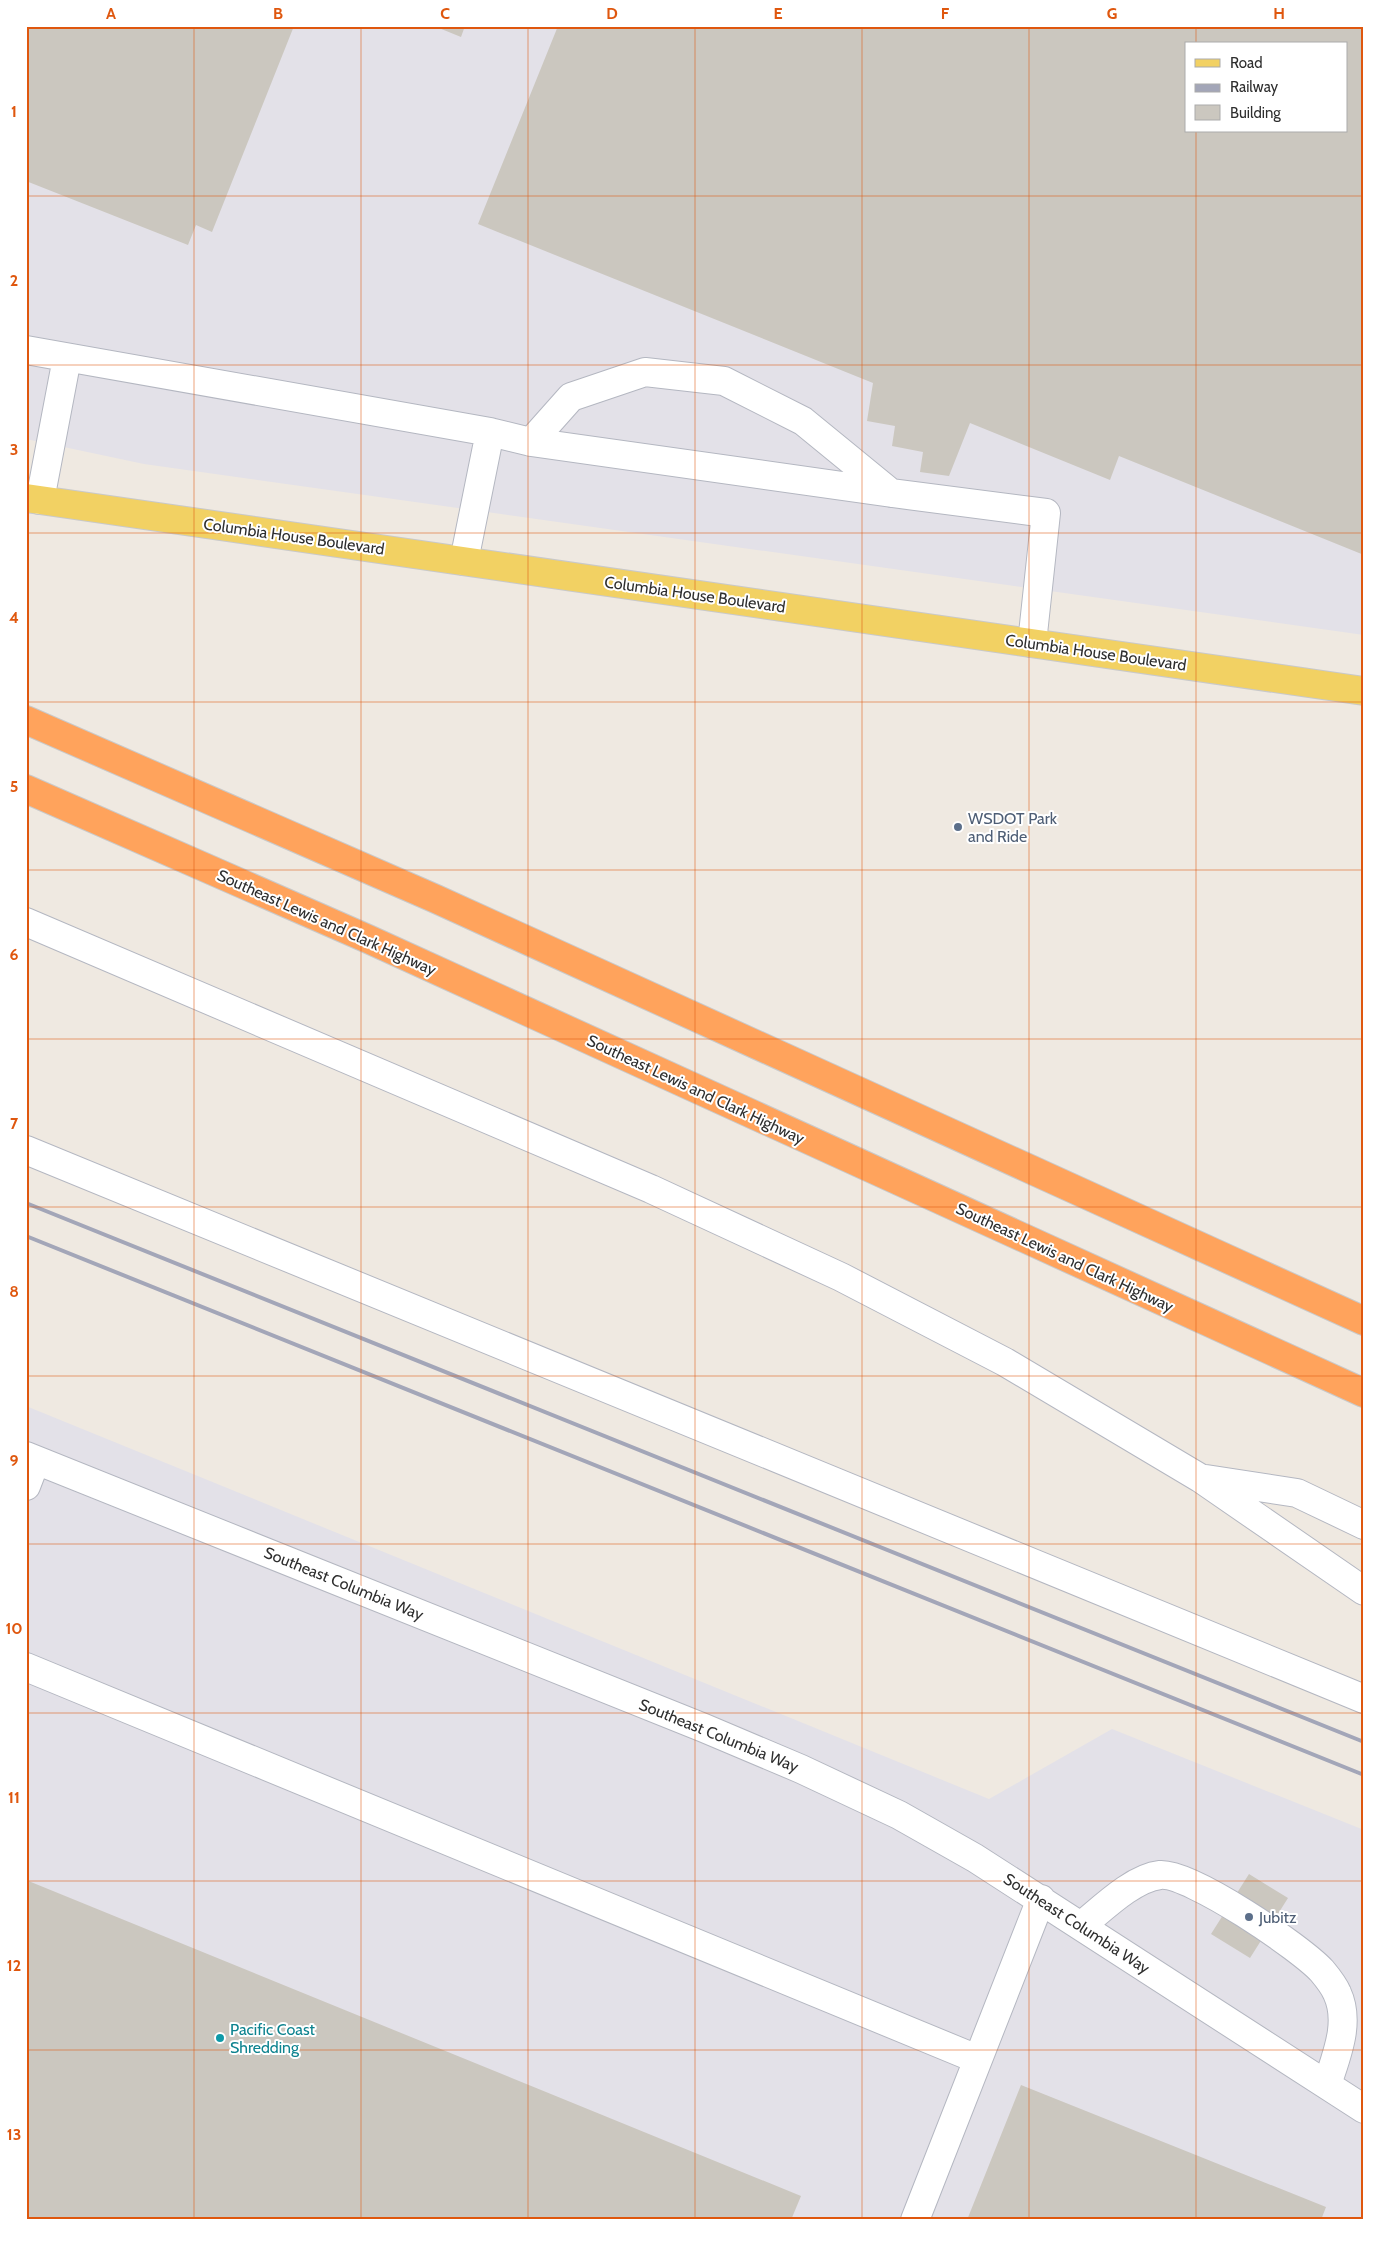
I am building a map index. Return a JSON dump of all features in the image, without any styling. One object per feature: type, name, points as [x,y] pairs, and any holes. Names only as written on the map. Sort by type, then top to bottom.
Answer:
[{"type":"highway","points":[[26,720],[436,899],[1364,1321]]},
{"type":"highway","name":"Southeast Lewis and Clark Highway","points":[[26,789],[368,939],[1364,1393]]},
{"type":"main road","name":"Columbia House Boulevard","points":[[33,499],[1364,691]]},
{"type":"street","points":[[26,350],[490,432],[531,442],[1046,513],[1032,643]]},
{"type":"street","points":[[33,499],[67,358]]},
{"type":"street","points":[[531,442],[570,397],[645,372],[724,381],[803,421],[892,493]]},
{"type":"street","points":[[464,561],[490,432]]},
{"type":"street","points":[[26,922],[651,1189],[841,1277],[1005,1362],[1200,1478],[1364,1591]]},
{"type":"street","points":[[26,1150],[1364,1699]]},
{"type":"street","points":[[26,1486],[31,1458]]},
{"type":"street","name":"Southeast Columbia Way","points":[[31,1458],[802,1769],[899,1815],[1041,1899],[1364,2109]]},
{"type":"street","points":[[1200,1478],[1297,1493],[1364,1524]]},
{"type":"street","points":[[26,1667],[977,2059]]},
{"type":"street","points":[[1081,1926],[1128,1889],[1161,1875],[1176,1877],[1197,1886],[1269,1929],[1322,1971],[1337,1993],[1344,2016],[1341,2038],[1327,2085]]},
{"type":"street","points":[[915,2220],[1041,1899]]},
{"type":"shaded area","points":[[26,26],[1364,26],[1364,635],[144,464],[26,439]]},
{"type":"shaded area","points":[[26,1406],[989,1799],[1112,1729],[1364,1830],[1364,2220],[26,2220]]},
{"type":"building","points":[[26,26],[294,26],[212,232],[196,225],[188,245],[26,181]]},
{"type":"building","points":[[434,26],[465,26],[461,37]]},
{"type":"building","points":[[558,26],[1364,26],[1364,555],[1119,456],[1110,480],[970,423],[949,476],[920,472],[923,452],[892,446],[895,426],[867,421],[873,383],[478,224]]},
{"type":"building","name":"Jubitz","points":[[1249,1874],[1288,1898],[1250,1958],[1211,1934]]},
{"type":"building","name":"Pacific Coast Shredding","points":[[26,1880],[801,2196],[791,2220],[26,2220]]},
{"type":"building","points":[[1021,2085],[1326,2207],[1321,2220],[967,2220]]},
{"type":"railway","points":[[26,1203],[1364,1742]]},
{"type":"railway","points":[[26,1236],[1364,1775]]},
{"type":"place","name":"WSDOT Park and Ride","points":[[958,827]]},
{"type":"place","name":"Jubitz","points":[[1249,1917]]},
{"type":"place","name":"Pacific Coast Shredding","points":[[220,2038]]}]
